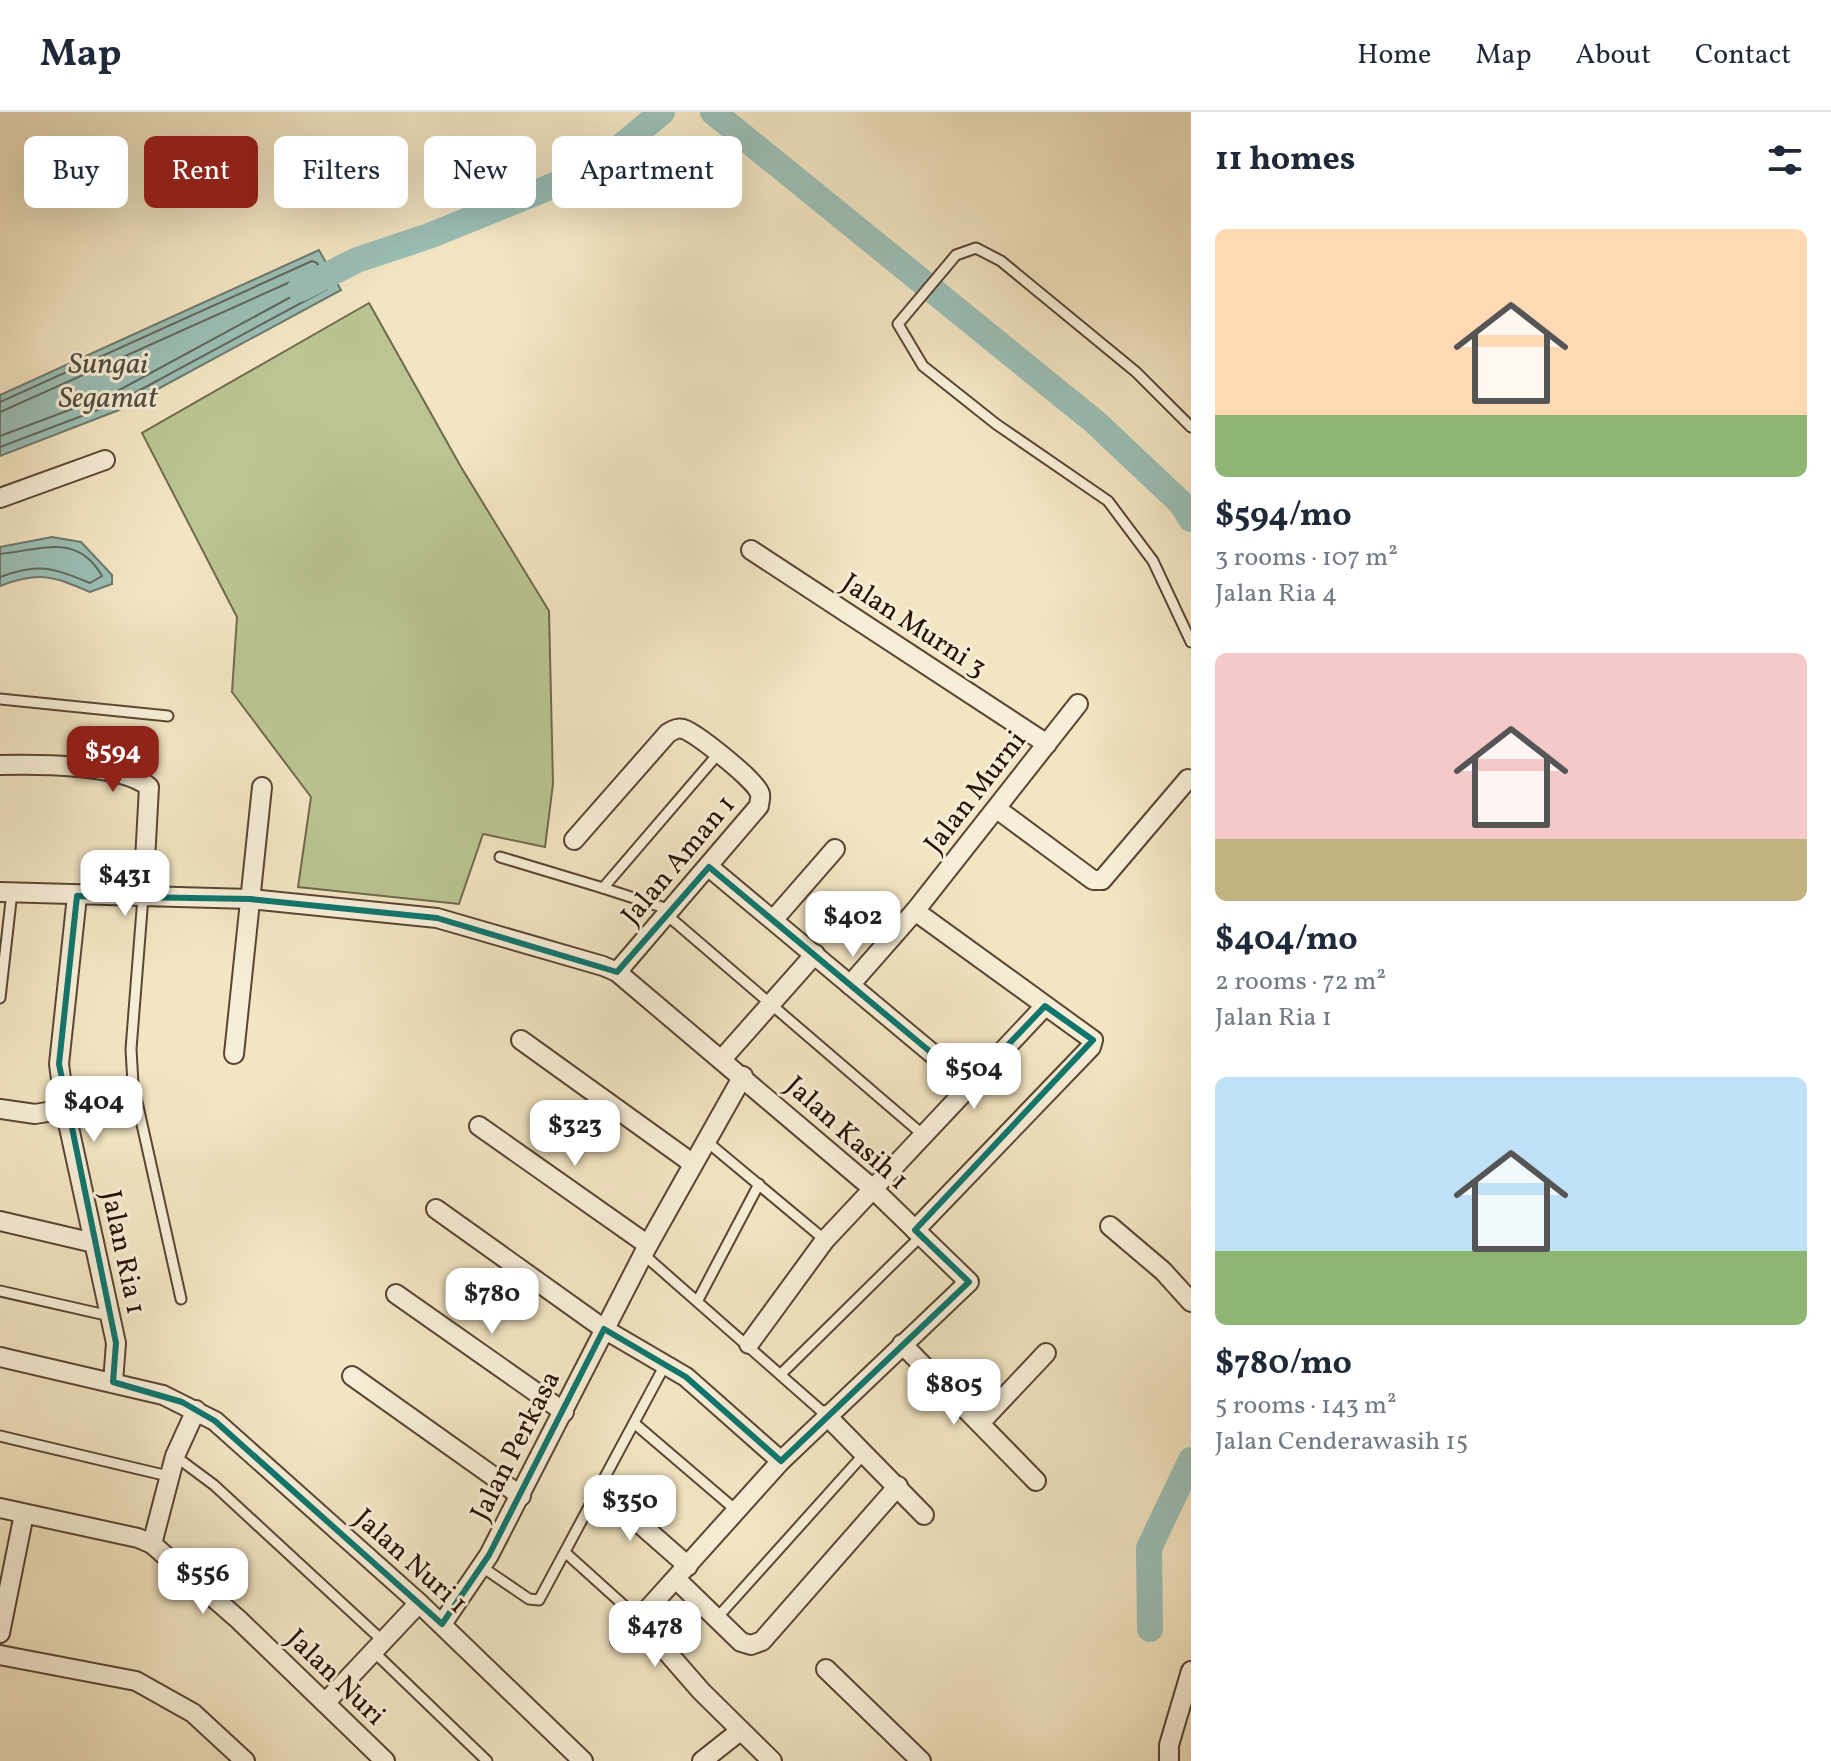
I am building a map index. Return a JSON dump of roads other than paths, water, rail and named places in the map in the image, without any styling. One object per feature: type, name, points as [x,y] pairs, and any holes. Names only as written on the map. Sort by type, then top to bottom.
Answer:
[{"type":"street","points":[[0,498],[105,460]]},
{"type":"street","name":"Jalan Murni 3","points":[[751,550],[1047,744]]},
{"type":"street","name":"Jalan Murni","points":[[850,985],[915,911],[1078,704]]},
{"type":"street","name":"Jalan Aman 1","points":[[574,840],[668,733],[684,729],[718,754],[761,795],[759,806],[617,972]]},
{"type":"street","points":[[0,765],[29,764],[127,775],[149,787],[143,897]]},
{"type":"street","points":[[997,809],[1093,880],[1102,880],[1188,779]]},
{"type":"street","points":[[234,1054],[262,787]]},
{"type":"street","points":[[774,919],[835,849]]},
{"type":"street","points":[[709,867],[970,1085]]},
{"type":"street","points":[[6,892],[250,899],[437,918],[470,925],[617,972]]},
{"type":"street","name":"Jalan Ria 1","points":[[77,896],[60,1038],[65,1109],[117,1355],[113,1382]]},
{"type":"street","points":[[915,911],[1093,1040],[1091,1047],[918,1233]]},
{"type":"street","points":[[722,1059],[815,954]]},
{"type":"street","name":"Jalan Kasih 1","points":[[617,972],[872,1188],[969,1282],[902,1344]]},
{"type":"street","points":[[749,1344],[825,1240],[1045,1006]]},
{"type":"street","points":[[521,1040],[692,1163]]},
{"type":"street","name":"Jalan Perkasa","points":[[442,1624],[482,1567],[521,1496],[645,1250],[743,1076]]},
{"type":"street","points":[[0,1109],[35,1114],[65,1109]]},
{"type":"street","points":[[479,1126],[645,1250]]},
{"type":"street","points":[[436,1209],[604,1329],[666,1362],[781,1461]]},
{"type":"street","points":[[0,1221],[94,1243]]},
{"type":"street","points":[[1110,1226],[1163,1271],[1191,1302]]},
{"type":"street","points":[[396,1294],[564,1412]]},
{"type":"street","points":[[620,1640],[781,1461],[902,1344],[1036,1481]]},
{"type":"street","points":[[980,1423],[1046,1353]]},
{"type":"street","name":"Jalan Nuri 1","points":[[0,1357],[163,1395],[215,1421],[442,1624],[583,1761]]},
{"type":"street","points":[[352,1376],[521,1496]]},
{"type":"street","points":[[152,1544],[168,1476],[196,1410]]},
{"type":"street","points":[[826,1415],[924,1515]]},
{"type":"street","points":[[599,1488],[683,1573],[716,1619],[741,1642],[751,1645],[762,1641],[898,1486]]},
{"type":"street","name":"Jalan Nuri","points":[[0,1508],[138,1538],[152,1544],[239,1620],[385,1761]]},
{"type":"street","points":[[0,1633],[24,1514]]},
{"type":"street","points":[[325,1703],[419,1603]]},
{"type":"street","points":[[640,1621],[701,1691],[772,1761]]},
{"type":"street","points":[[0,1655],[136,1681],[193,1713],[245,1761]]},
{"type":"street","points":[[826,1669],[921,1761]]},
{"type":"street","points":[[1169,1761],[1169,1745],[1191,1671]]},
{"type":"street","points":[[702,1761],[737,1728]]},
{"type":"lane","points":[[1191,427],[1136,372],[1001,261],[976,248],[956,255],[898,324],[923,366],[996,424],[1108,501],[1153,561],[1191,642]]},
{"type":"lane","points":[[0,699],[168,716]]},
{"type":"lane","points":[[603,888],[718,754]]},
{"type":"lane","points":[[500,857],[603,888],[669,913],[922,1134]]},
{"type":"lane","points":[[0,998],[6,892]]},
{"type":"lane","points":[[143,897],[131,1049],[133,1084],[181,1299]]},
{"type":"lane","points":[[705,1140],[825,1240]]},
{"type":"lane","points":[[698,1300],[759,1184]]},
{"type":"lane","points":[[782,1373],[918,1233]]},
{"type":"lane","points":[[645,1250],[826,1415]]},
{"type":"lane","points":[[0,1291],[110,1316]]},
{"type":"lane","points":[[482,1567],[529,1599],[539,1600],[567,1554],[666,1362]]},
{"type":"lane","points":[[634,1423],[737,1511]]},
{"type":"lane","points":[[0,1436],[168,1476]]},
{"type":"lane","points":[[716,1619],[865,1453]]},
{"type":"lane","points":[[175,1456],[214,1485],[379,1647],[487,1761]]},
{"type":"lane","points":[[567,1554],[640,1621]]},
{"type":"water","name":"Sungai Segamat","points":[[319,250],[341,290],[119,410],[0,456],[0,395]]},
{"type":"water","points":[[52,537],[81,542],[112,575],[112,584],[90,592],[56,579],[36,577],[0,586],[0,547]]},
{"type":"waterway","points":[[300,289],[357,260],[429,236],[594,169],[662,112]]},
{"type":"waterway","points":[[713,112],[1095,422],[1181,503],[1191,519]]},
{"type":"waterway","points":[[1150,1629],[1149,1548],[1191,1460]]}]
